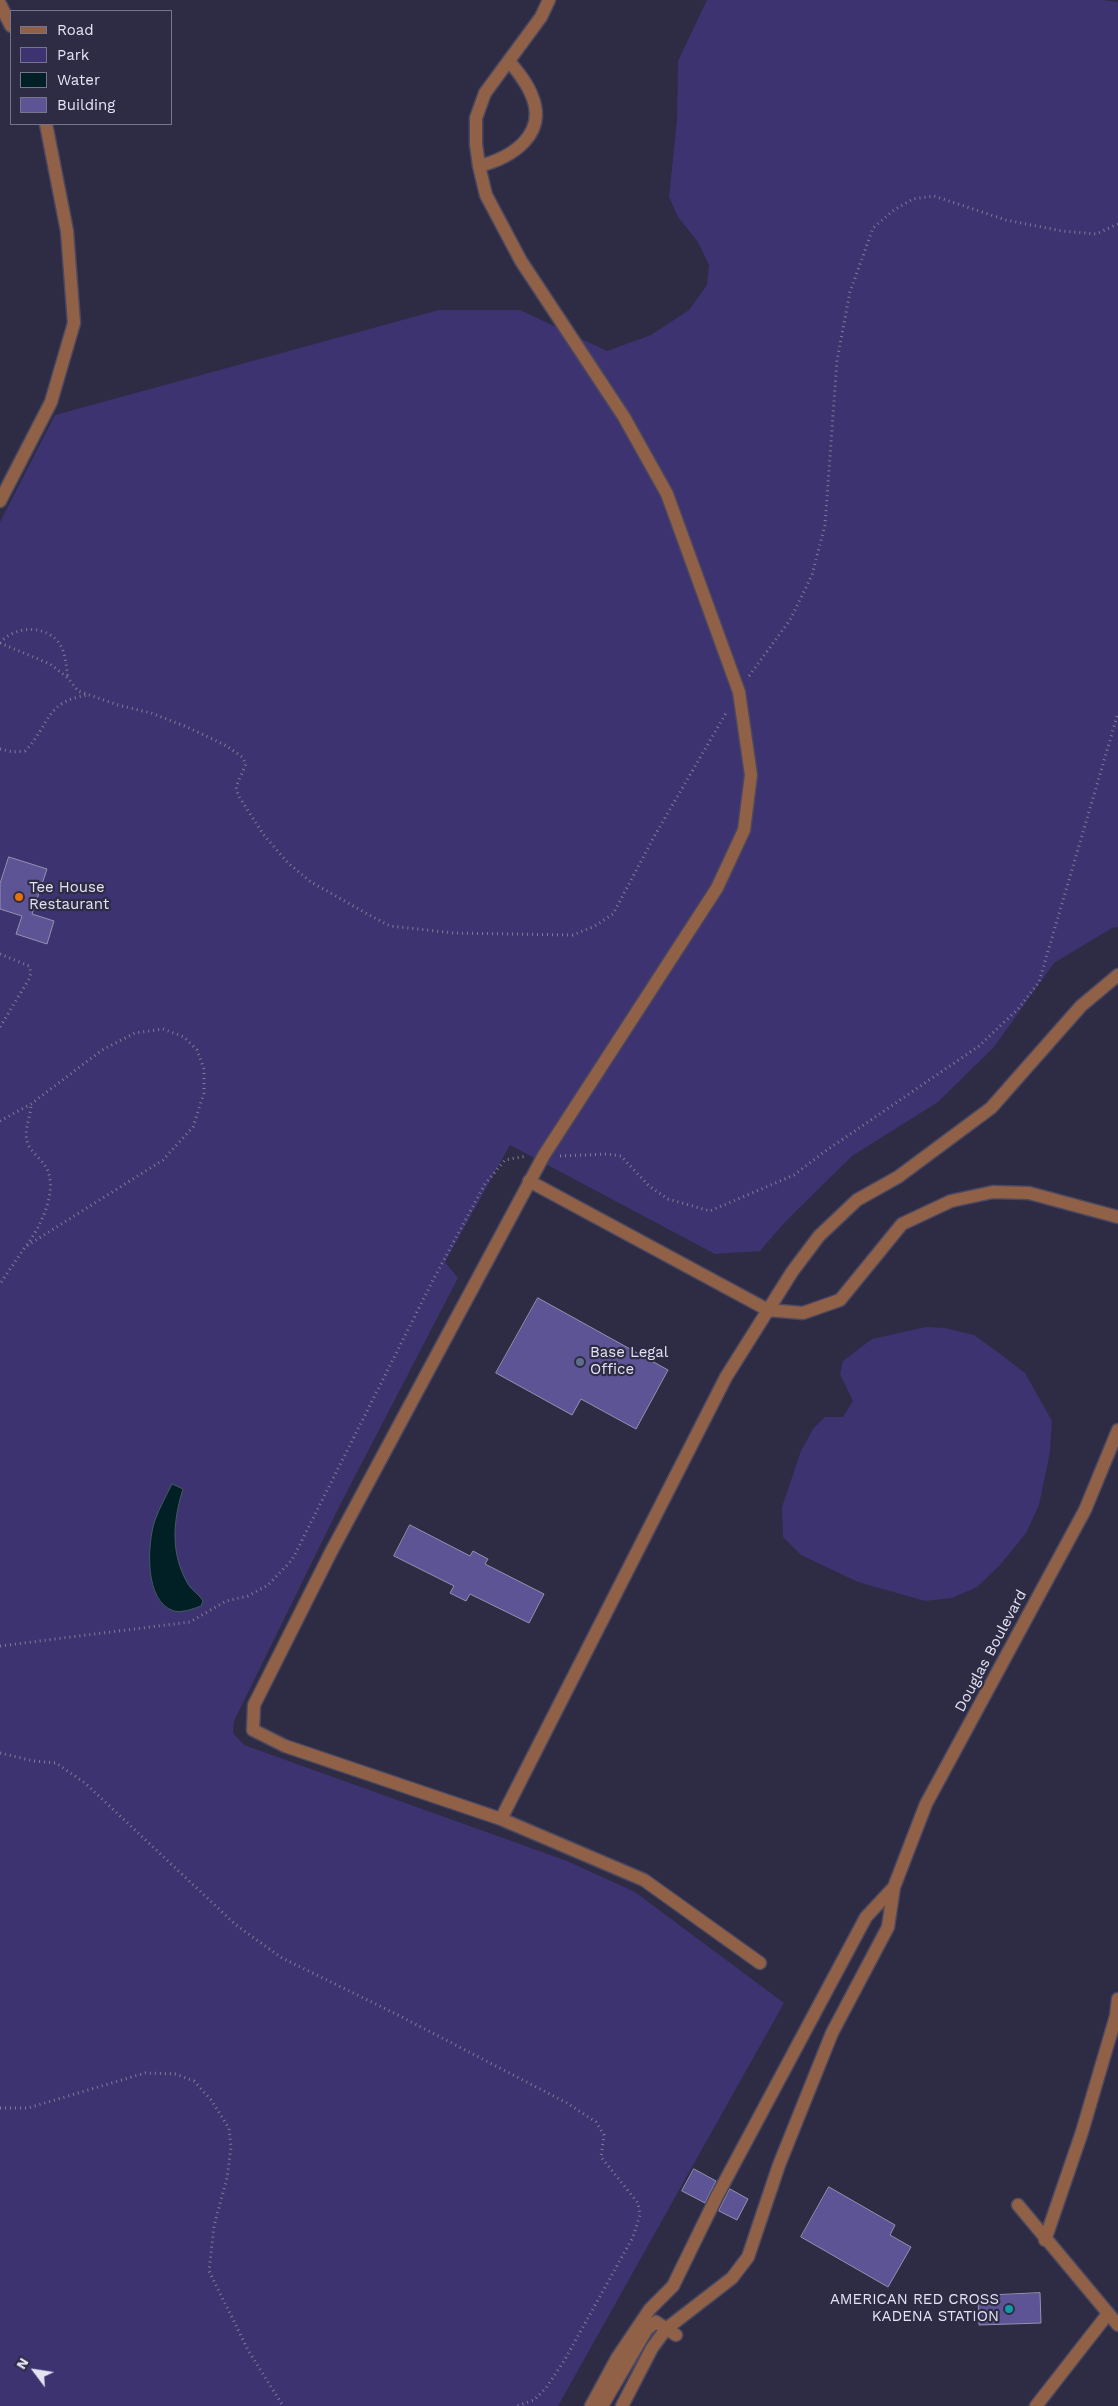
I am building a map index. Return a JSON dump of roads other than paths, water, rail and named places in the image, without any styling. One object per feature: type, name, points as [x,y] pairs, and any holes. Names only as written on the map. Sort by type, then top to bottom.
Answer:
[{"type":"street","points":[[549,0],[541,18],[485,93],[476,118],[476,144],[479,166],[486,195],[520,261],[624,417],[667,494],[739,692],[751,775],[744,830],[717,888],[529,1181],[331,1552],[254,1705],[253,1730],[285,1746],[501,1819],[644,1880],[760,1963]]},
{"type":"street","points":[[0,4],[10,24]]},
{"type":"street","points":[[479,166],[498,161],[512,154],[525,143],[532,128],[536,111],[533,98],[526,82],[509,61]]},
{"type":"street","points":[[0,502],[50,402],[74,323],[67,231],[46,125]]},
{"type":"street","points":[[501,1819],[726,1377],[768,1310],[819,1236],[857,1200],[898,1177],[991,1108],[1081,1006],[1118,975]]},
{"type":"street","points":[[529,1181],[768,1310],[803,1313],[840,1300],[902,1224],[951,1201],[993,1192],[1029,1193],[1118,1217]]},
{"type":"street","name":"Douglas Boulevard","points":[[894,1887],[926,1804],[1085,1510],[1118,1430]]},
{"type":"street","points":[[622,2406],[652,2348],[732,2278],[748,2257],[779,2165],[832,2033],[888,1927],[894,1887]]},
{"type":"street","points":[[602,2406],[618,2368],[650,2309],[673,2286],[734,2163],[866,1917],[894,1887]]},
{"type":"street","points":[[1045,2240],[1082,2132],[1116,2016],[1118,1999]]},
{"type":"street","points":[[1018,2206],[1118,2325]]},
{"type":"street","points":[[1036,2406],[1107,2314]]},
{"type":"street","points":[[591,2406],[647,2328],[656,2322],[671,2332]]},
{"type":"street","points":[[618,2368],[649,2383]]},
{"type":"water","points":[[172,1484],[183,1489],[175,1525],[178,1561],[188,1584],[203,1601],[201,1606],[180,1611],[174,1611],[164,1605],[157,1596],[150,1571],[152,1530]]},
{"type":"place","name":"Tee House Restaurant","points":[[19,897]]},
{"type":"place","name":"Base Legal Office","points":[[580,1362]]},
{"type":"place","name":"AMERICAN RED CROSS KADENA STATION","points":[[1009,2309]]}]
